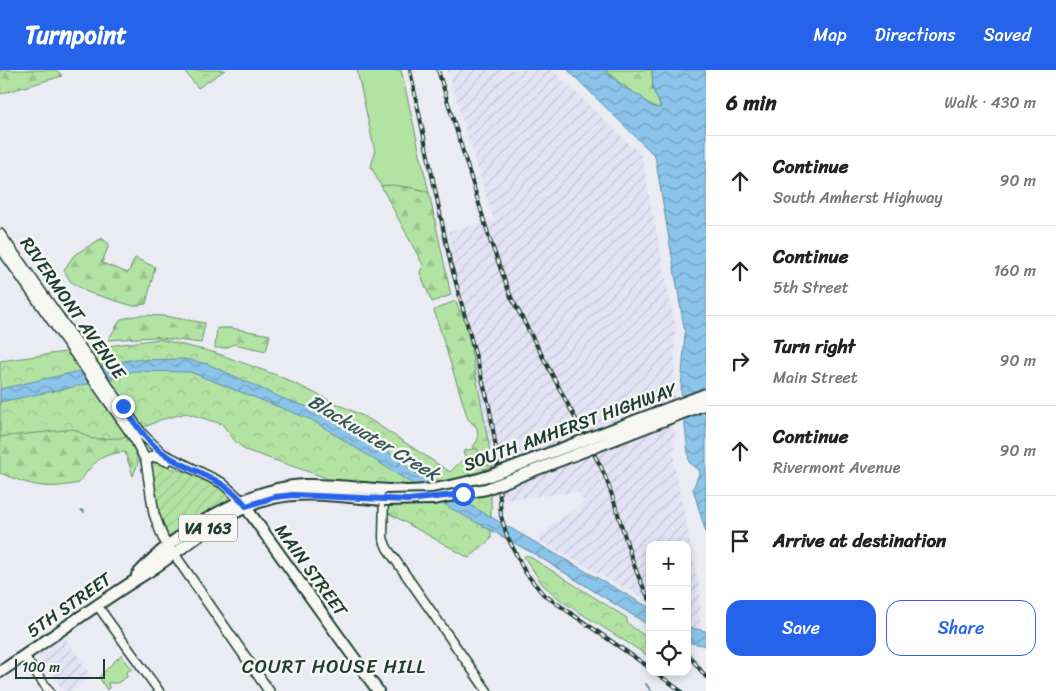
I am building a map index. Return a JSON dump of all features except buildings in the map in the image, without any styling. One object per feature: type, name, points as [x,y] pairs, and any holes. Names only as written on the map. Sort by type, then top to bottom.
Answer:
[{"type":"main road","name":"RIVERMONT AVENUE","points":[[0,234],[139,436],[146,461],[158,528],[171,550],[269,691]]},
{"type":"main road","name":"RIVERMONT AVENUE","points":[[0,247],[139,436],[182,465]]},
{"type":"main road","name":"SOUTH AMHERST HIGHWAY","points":[[384,495],[426,490],[476,480],[551,454],[706,394]]},
{"type":"main road","name":"SOUTH AMHERST HIGHWAY","points":[[384,495],[433,499],[486,489],[706,404]]},
{"type":"main road","points":[[146,461],[153,456],[182,465]]},
{"type":"main road","name":"MAIN STREET","points":[[182,465],[222,483],[244,504],[378,691]]},
{"type":"main road","name":"5TH STREET","points":[[244,504],[283,487],[307,485],[352,487],[384,495]]},
{"type":"main road","name":"5TH STREET","points":[[0,672],[131,582],[150,560],[171,550],[218,512],[244,504],[283,496],[356,498],[384,495]]},
{"type":"street","points":[[384,495],[383,538],[392,557],[487,691]]},
{"type":"street","points":[[97,605],[159,691]]},
{"type":"street","points":[[24,656],[49,691]]},
{"type":"shaded area","points":[[447,70],[552,70],[641,155],[675,325],[674,465],[690,541],[646,541],[646,600],[535,538],[585,502],[577,492],[500,500],[448,231],[494,221]]},
{"type":"shaded area","points":[[691,548],[700,592],[700,630],[691,625]]},
{"type":"shaded area","points":[[65,637],[92,677],[72,691],[64,691],[38,655]]},
{"type":"green space","points":[[0,70],[57,70],[62,76],[0,94]]},
{"type":"green space","points":[[184,70],[225,70],[198,88]]},
{"type":"green space","points":[[357,70],[401,70],[429,193],[413,188],[381,186],[371,167],[375,152]]},
{"type":"green space","points":[[605,70],[652,70],[653,89],[661,108],[641,98]]},
{"type":"green space","points":[[392,185],[429,193],[451,295],[432,302],[420,273],[423,265],[381,186]]},
{"type":"green space","points":[[102,238],[109,244],[102,263],[128,273],[135,258],[155,267],[146,304],[133,306],[87,292],[70,281],[64,270],[74,255]]},
{"type":"green space","points":[[455,301],[460,311],[464,311],[493,467],[482,470],[473,447],[478,440],[477,428],[468,419],[434,310]]},
{"type":"green space","points":[[140,315],[164,316],[205,323],[201,343],[154,337],[108,340],[121,319]]},
{"type":"green space","points":[[217,328],[231,328],[270,335],[266,351],[234,344],[226,348],[215,348]]},
{"type":"green space","points":[[159,339],[216,353],[279,376],[369,419],[450,472],[465,457],[463,451],[477,448],[491,494],[491,539],[469,558],[324,477],[245,450],[235,441],[222,424],[186,413],[160,420],[121,438],[92,439],[74,429],[0,437],[0,361]]},
{"type":"green space","points":[[89,384],[135,449],[138,463],[133,476],[125,452],[103,457],[88,470],[79,483],[39,486],[0,473],[0,402]]},
{"type":"green space","points":[[152,460],[196,475],[218,485],[230,495],[226,502],[174,536],[165,535],[153,486]]},
{"type":"green space","points":[[527,555],[627,618],[627,623],[646,637],[646,654],[563,602],[543,585],[524,557]]},
{"type":"green space","points":[[122,654],[126,663],[132,669],[126,672],[127,677],[117,683],[108,683],[109,688],[107,690],[99,677]]},
{"type":"water","points":[[568,70],[605,70],[624,88],[641,96],[648,104],[656,108],[661,107],[653,89],[652,70],[706,70],[706,533],[693,489],[700,471],[689,462],[681,390],[685,333],[655,156]]},
{"type":"water","points":[[184,359],[208,364],[284,399],[335,416],[369,437],[421,477],[646,606],[646,624],[536,555],[452,509],[312,420],[190,372],[134,371],[112,379],[0,402],[0,389],[129,360]]},
{"type":"water","points":[[691,628],[706,631],[706,646],[691,643]]},
{"type":"waterway","points":[[646,684],[651,691]]},
{"type":"railway","points":[[410,70],[450,261],[489,405],[497,454],[501,516],[507,536],[525,572],[543,594],[646,665]]},
{"type":"railway","points":[[438,70],[490,240],[511,297],[601,467],[614,500],[635,568],[646,592]]},
{"type":"railway","points":[[691,658],[706,677]]},
{"type":"railway","points":[[660,676],[681,691]]},
{"type":"district","name":"COURT HOUSE HILL","points":[[334,666]]},
{"type":"route","points":[[123,406],[142,434],[164,454],[182,465],[222,483],[246,506],[275,497],[293,495],[408,500],[433,499],[463,494]]},
{"type":"water label","name":"Blackwater Creek","points":[[374,437]]}]
